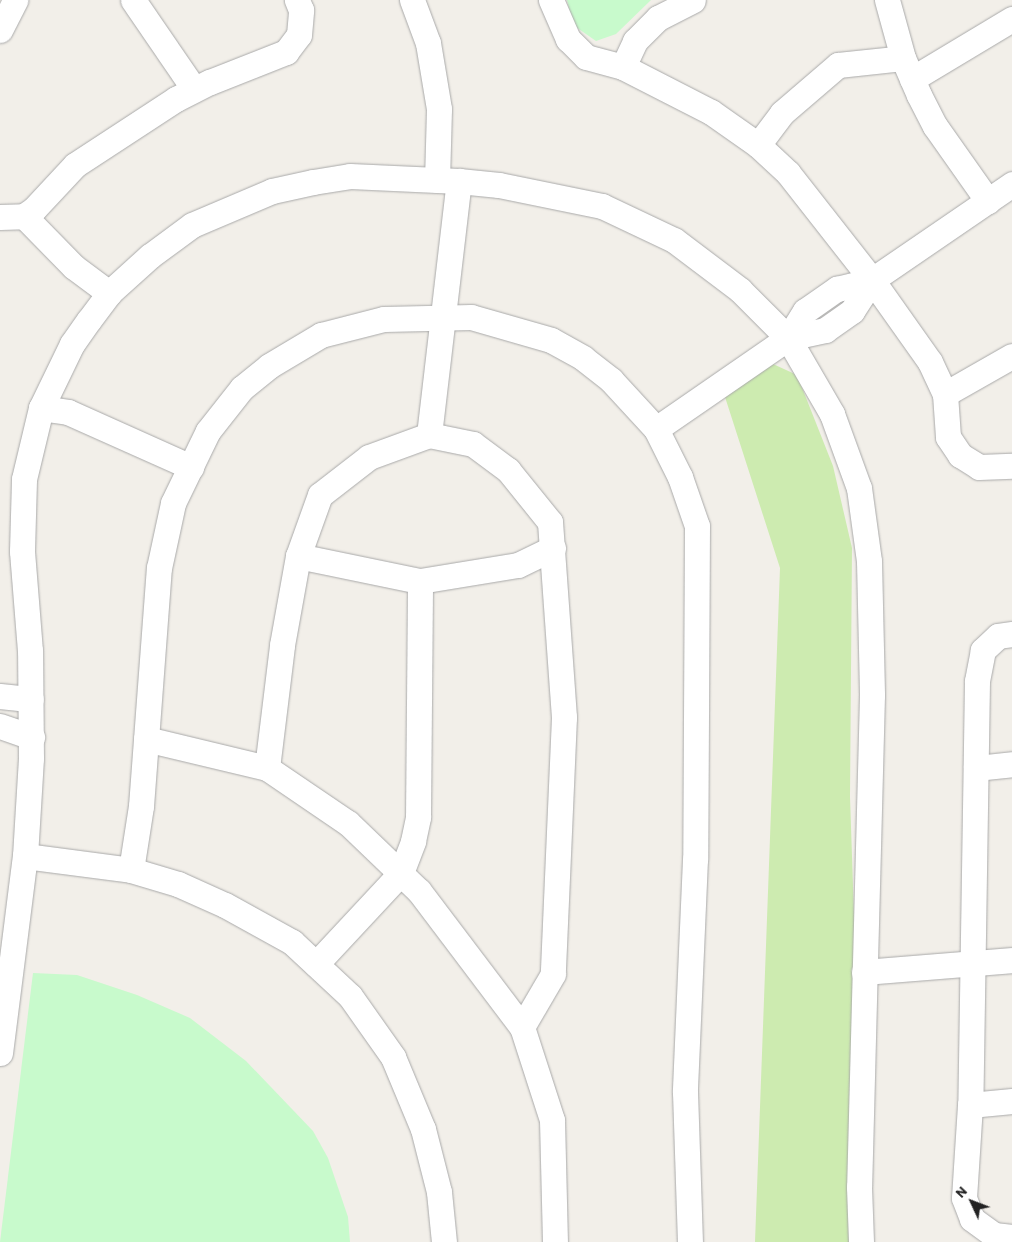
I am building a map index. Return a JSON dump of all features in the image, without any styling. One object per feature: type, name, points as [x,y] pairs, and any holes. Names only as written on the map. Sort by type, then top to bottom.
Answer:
[{"type":"street","points":[[0,30],[14,0]]},
{"type":"street","points":[[133,0],[194,89]]},
{"type":"street","points":[[109,293],[12,216],[75,165],[194,89],[286,52],[299,35],[301,10],[297,0]]},
{"type":"street","points":[[412,0],[428,44],[448,180],[444,315],[429,435]]},
{"type":"street","points":[[551,0],[568,39],[586,56],[623,67],[711,112],[758,145],[788,173],[872,280],[930,362],[945,394],[948,438],[960,455],[980,467],[1012,466]]},
{"type":"street","points":[[623,67],[635,41],[658,18],[693,0]]},
{"type":"street","points":[[887,0],[908,68],[935,126],[988,201]]},
{"type":"street","points":[[758,145],[782,113],[838,65],[908,68],[1012,19]]},
{"type":"street","points":[[0,1053],[25,856],[32,737],[22,516],[30,444],[41,408],[72,344],[109,293],[150,256],[192,224],[272,191],[350,176],[499,184],[611,210],[674,240],[740,290],[788,338],[832,414],[859,488],[869,561],[872,695],[864,972],[861,1242]]},
{"type":"street","points":[[656,429],[788,338],[805,311],[829,294],[837,289],[872,280],[1012,184]]},
{"type":"street","points":[[131,870],[141,806],[159,568],[174,503],[208,431],[242,388],[277,362],[322,335],[384,318],[444,315],[501,324],[551,340],[583,358],[611,380],[656,429],[680,477],[697,526],[696,860],[685,1092],[690,1242]]},
{"type":"street","points":[[945,394],[1012,356]]},
{"type":"street","points":[[41,408],[68,412],[191,467]]},
{"type":"street","points":[[267,768],[282,645],[298,556],[320,495],[369,457],[429,435],[472,444],[508,470],[550,522],[564,718],[553,974],[522,1027]]},
{"type":"street","points":[[298,556],[420,581],[518,565],[552,548]]},
{"type":"street","points":[[316,964],[401,873],[418,817],[420,581]]},
{"type":"street","points":[[1012,634],[998,636],[983,650],[977,681],[970,1105],[964,1198],[972,1219],[994,1235],[1012,1237]]},
{"type":"street","points":[[0,696],[31,699]]},
{"type":"street","points":[[0,726],[32,737]]},
{"type":"street","points":[[146,739],[267,768],[348,822],[401,873],[477,964],[522,1027],[552,1120],[556,1242]]},
{"type":"street","points":[[976,768],[1012,764]]},
{"type":"street","points":[[25,856],[131,870],[178,884],[226,905],[292,942],[316,964],[350,996],[393,1057],[423,1129],[439,1192],[444,1242]]},
{"type":"street","points":[[864,972],[1012,960]]},
{"type":"street","points":[[970,1105],[1012,1101]]},
{"type":"green space","points":[[567,0],[651,0],[616,34],[596,41],[573,25]]},
{"type":"green space","points":[[773,364],[797,375],[833,466],[852,548],[850,797],[865,1242],[755,1242],[780,568],[725,397]]},
{"type":"green space","points":[[33,973],[77,975],[137,995],[190,1018],[246,1061],[313,1131],[328,1158],[348,1217],[350,1242],[0,1242]]}]
